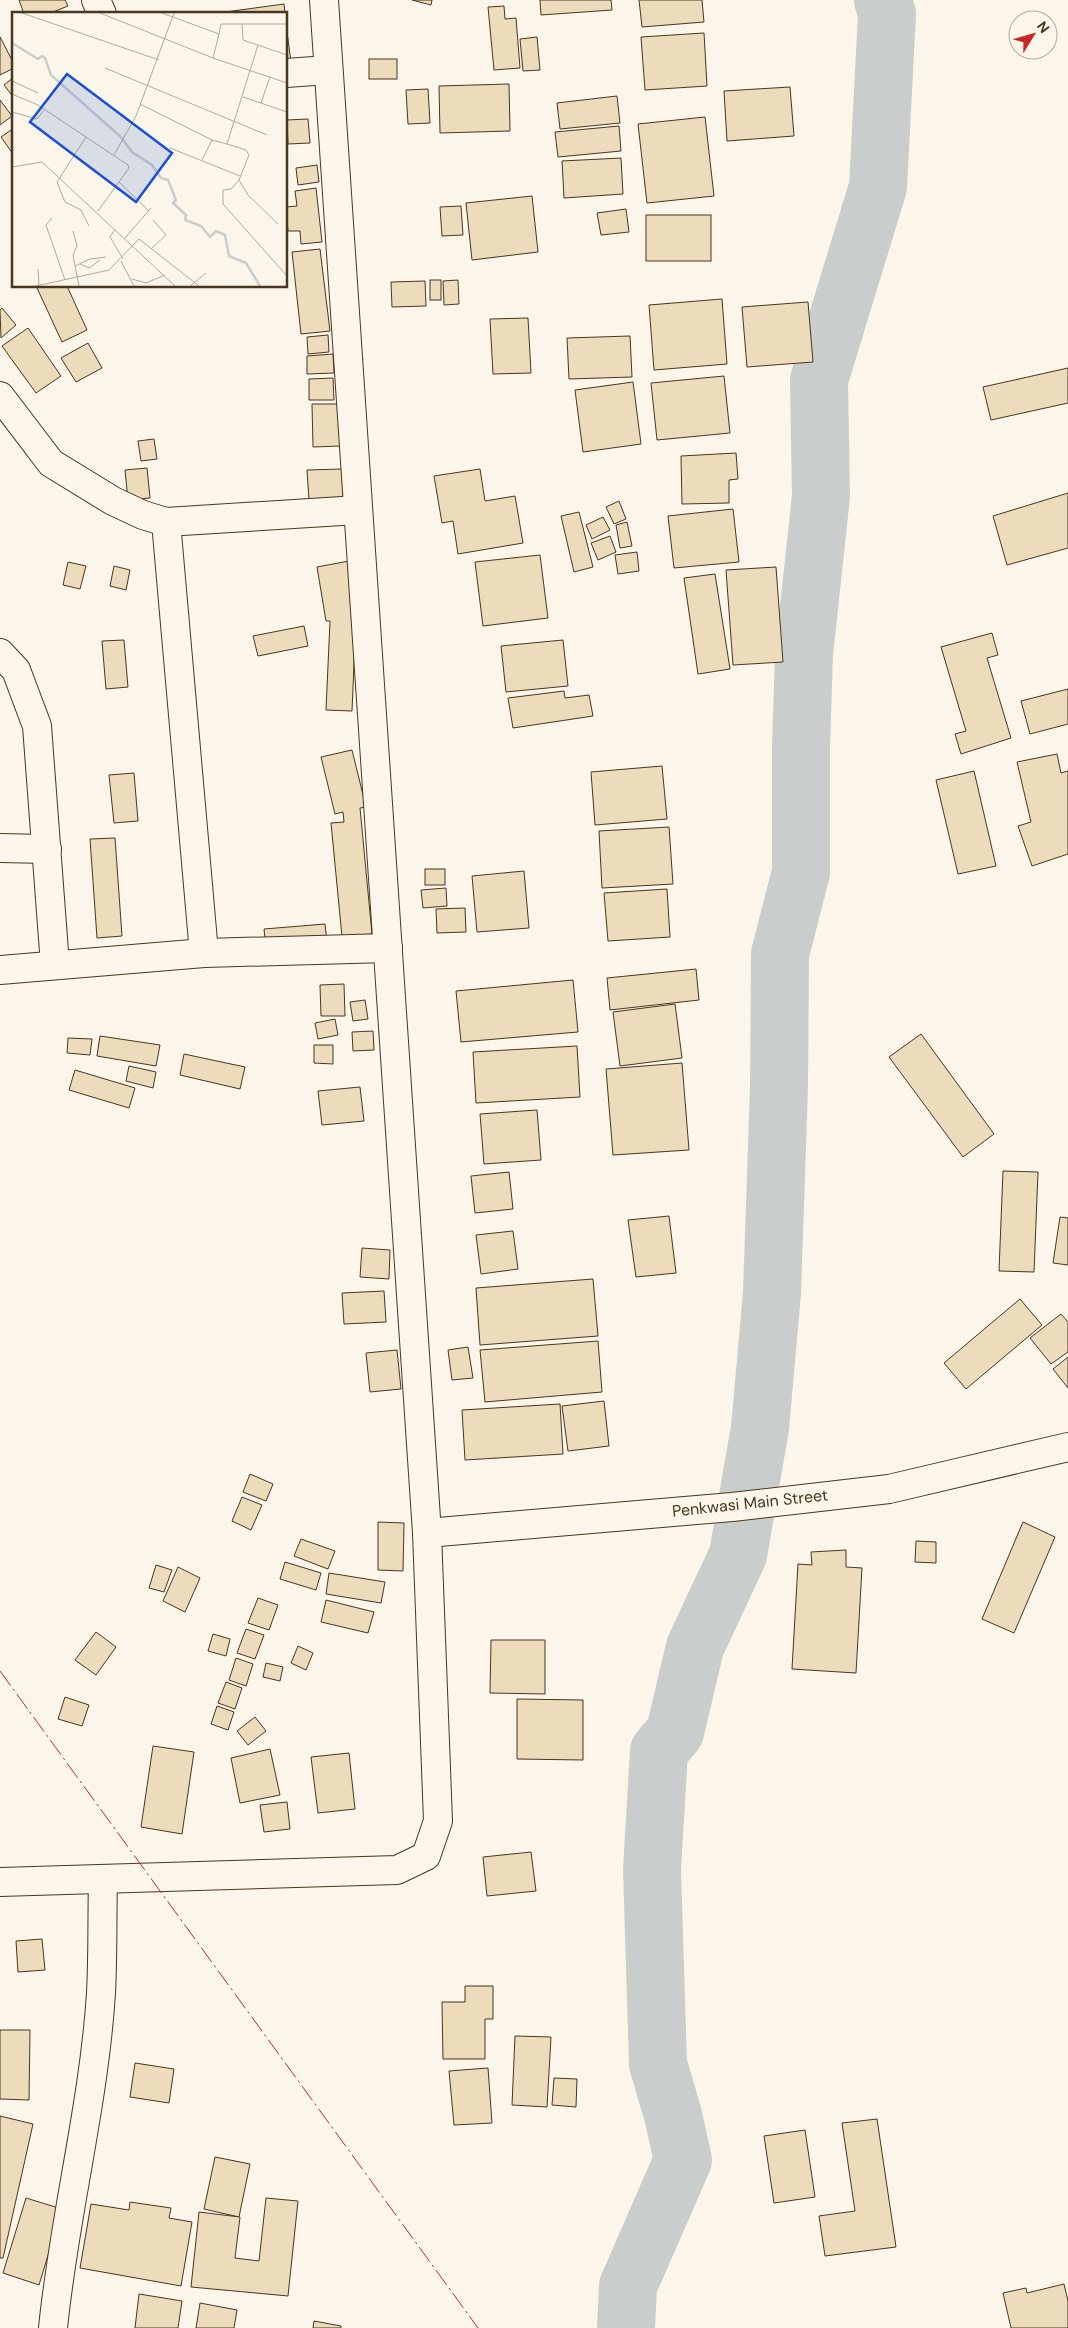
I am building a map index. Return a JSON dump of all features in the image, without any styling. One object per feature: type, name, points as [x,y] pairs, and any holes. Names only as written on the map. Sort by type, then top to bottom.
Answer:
[{"type":"street","points":[[96,0],[101,12]]},
{"type":"street","points":[[0,1882],[396,1870],[426,1856],[438,1821],[427,1533],[324,0]]},
{"type":"street","points":[[288,74],[328,70]]},
{"type":"street","points":[[0,396],[51,462],[113,501],[143,515],[166,522],[358,510]]},
{"type":"street","points":[[166,522],[204,953]]},
{"type":"street","points":[[0,652],[16,670],[37,726],[56,964]]},
{"type":"street","points":[[0,848],[47,849]]},
{"type":"street","points":[[0,970],[204,953],[388,948]]},
{"type":"street","name":"Penkwasi Main Street","points":[[427,1533],[732,1507],[889,1488],[1068,1447]]},
{"type":"street","points":[[53,2328],[101,1994],[103,1879]]},
{"type":"building","points":[[19,0],[65,0],[68,6],[53,12],[23,12]]},
{"type":"building","points":[[412,0],[432,0],[431,5]]},
{"type":"building","points":[[540,0],[611,0],[612,10],[541,15]]},
{"type":"building","points":[[639,0],[702,0],[704,22],[642,27]]},
{"type":"building","points":[[284,4],[285,12],[226,12]]},
{"type":"building","points":[[504,6],[505,19],[516,18],[520,68],[494,70],[488,7]]},
{"type":"building","points":[[704,33],[707,86],[645,90],[641,37]]},
{"type":"building","points":[[0,37],[12,60],[12,69],[0,75]]},
{"type":"building","points":[[537,37],[540,70],[523,71],[520,39]]},
{"type":"building","points":[[288,39],[291,62],[288,63]]},
{"type":"building","points":[[369,59],[397,59],[397,79],[369,79]]},
{"type":"building","points":[[12,79],[12,95],[4,85]]},
{"type":"building","points":[[509,84],[510,131],[440,133],[439,86]]},
{"type":"building","points":[[790,87],[794,136],[727,141],[724,91]]},
{"type":"building","points":[[428,89],[430,123],[408,124],[406,90]]},
{"type":"building","points":[[617,96],[620,123],[560,129],[557,103]]},
{"type":"building","points":[[0,100],[12,116],[0,125]]},
{"type":"building","points":[[705,117],[714,196],[647,203],[638,124]]},
{"type":"building","points":[[308,119],[310,143],[288,144],[288,120]]},
{"type":"building","points":[[619,126],[621,151],[558,157],[555,132]]},
{"type":"building","points":[[12,129],[12,153],[1,137]]},
{"type":"building","points":[[621,158],[623,194],[564,198],[562,161]]},
{"type":"building","points":[[317,165],[319,182],[298,185],[296,168]]},
{"type":"building","points":[[316,188],[322,242],[301,244],[300,231],[288,231],[288,207],[297,206],[295,191]]},
{"type":"building","points":[[532,196],[538,252],[472,260],[466,203]]},
{"type":"building","points":[[461,206],[463,235],[442,236],[440,207]]},
{"type":"building","points":[[626,209],[629,232],[601,235],[597,213]]},
{"type":"building","points":[[646,215],[711,215],[711,261],[646,261]]},
{"type":"building","points":[[320,249],[330,331],[301,334],[292,252]]},
{"type":"building","points":[[430,280],[441,280],[441,300],[430,300]]},
{"type":"building","points":[[458,280],[459,304],[444,305],[443,281]]},
{"type":"building","points":[[425,281],[426,306],[392,307],[391,282]]},
{"type":"building","points":[[37,288],[68,288],[87,330],[62,342]]},
{"type":"building","points":[[722,299],[727,364],[654,370],[649,305]]},
{"type":"building","points":[[808,302],[813,362],[747,367],[742,307]]},
{"type":"building","points":[[2,308],[16,325],[1,338],[0,310]]},
{"type":"building","points":[[528,318],[531,373],[493,374],[490,319]]},
{"type":"building","points":[[28,328],[61,376],[36,393],[2,346]]},
{"type":"building","points":[[328,335],[329,352],[308,354],[307,337]]},
{"type":"building","points":[[630,336],[632,377],[569,379],[567,338]]},
{"type":"building","points":[[88,343],[102,368],[76,382],[61,358]]},
{"type":"building","points":[[333,354],[334,373],[307,374],[307,356]]},
{"type":"building","points":[[1068,368],[1068,403],[991,420],[983,387]]},
{"type":"building","points":[[724,376],[730,433],[657,440],[651,383]]},
{"type":"building","points":[[333,378],[334,400],[309,400],[309,379]]},
{"type":"building","points":[[633,382],[641,444],[583,452],[575,390]]},
{"type":"building","points":[[312,404],[340,404],[341,446],[313,447]]},
{"type":"building","points":[[154,439],[157,459],[141,461],[138,441]]},
{"type":"building","points":[[736,453],[738,479],[729,480],[729,503],[682,504],[681,456]]},
{"type":"building","points":[[147,468],[150,498],[128,500],[125,470]]},
{"type":"building","points":[[342,469],[343,499],[309,500],[307,470]]},
{"type":"building","points":[[480,469],[485,501],[515,496],[523,543],[458,554],[453,521],[442,523],[434,476]]},
{"type":"building","points":[[1068,493],[1068,548],[1007,565],[993,516]]},
{"type":"building","points":[[619,501],[626,519],[614,524],[606,507]]},
{"type":"building","points":[[733,509],[739,562],[674,568],[668,516]]},
{"type":"building","points":[[579,512],[593,567],[574,572],[561,516]]},
{"type":"building","points":[[603,517],[610,530],[592,539],[586,525]]},
{"type":"building","points":[[627,522],[632,546],[620,548],[616,525]]},
{"type":"building","points":[[610,536],[616,552],[598,560],[591,543]]},
{"type":"building","points":[[637,552],[639,571],[618,574],[615,555]]},
{"type":"building","points":[[540,555],[548,618],[483,626],[475,562]]},
{"type":"building","points":[[349,561],[356,616],[352,711],[326,710],[330,621],[326,621],[317,567]]},
{"type":"building","points":[[68,562],[86,566],[80,589],[63,585]]},
{"type":"building","points":[[114,566],[130,570],[126,590],[110,586]]},
{"type":"building","points":[[776,567],[783,662],[733,665],[726,570]]},
{"type":"building","points":[[715,574],[730,669],[698,674],[684,578]]},
{"type":"building","points":[[304,626],[308,646],[258,656],[253,636]]},
{"type":"building","points":[[992,633],[998,655],[987,658],[1011,738],[961,754],[955,734],[966,731],[941,647]]},
{"type":"building","points":[[124,640],[128,687],[106,689],[102,641]]},
{"type":"building","points":[[563,640],[568,686],[506,692],[501,646]]},
{"type":"building","points":[[1068,689],[1068,724],[1030,734],[1021,701]]},
{"type":"building","points":[[564,691],[565,698],[589,695],[593,716],[513,728],[508,698]]},
{"type":"building","points":[[352,750],[366,807],[360,808],[372,934],[342,937],[331,823],[344,822],[343,812],[335,814],[321,757]]},
{"type":"building","points":[[1057,754],[1061,773],[1068,771],[1068,854],[1032,866],[1018,826],[1031,822],[1017,762]]},
{"type":"building","points":[[662,766],[667,819],[595,825],[591,772]]},
{"type":"building","points":[[974,771],[996,866],[958,874],[936,780]]},
{"type":"building","points":[[134,773],[138,821],[114,823],[109,775]]},
{"type":"building","points":[[669,827],[673,884],[602,888],[599,831]]},
{"type":"building","points":[[115,838],[122,936],[97,938],[90,839]]},
{"type":"building","points":[[425,869],[445,869],[445,885],[425,885]]},
{"type":"building","points":[[524,871],[529,928],[477,932],[472,876]]},
{"type":"building","points":[[446,888],[447,906],[423,908],[421,890]]},
{"type":"building","points":[[667,889],[670,937],[608,941],[604,893]]},
{"type":"building","points":[[465,908],[466,932],[437,933],[436,909]]},
{"type":"building","points":[[325,924],[327,943],[266,948],[264,929]]},
{"type":"building","points":[[696,969],[699,1000],[610,1010],[607,978]]},
{"type":"building","points":[[573,980],[578,1032],[461,1042],[456,991]]},
{"type":"building","points":[[344,984],[345,1016],[321,1016],[320,985]]},
{"type":"building","points":[[365,1000],[368,1019],[353,1021],[350,1002]]},
{"type":"building","points":[[675,1004],[682,1058],[620,1066],[613,1012]]},
{"type":"building","points":[[335,1019],[338,1035],[318,1039],[315,1023]]},
{"type":"building","points":[[373,1031],[374,1050],[353,1051],[352,1032]]},
{"type":"building","points":[[921,1034],[994,1134],[963,1157],[889,1057]]},
{"type":"building","points":[[100,1036],[160,1045],[156,1066],[97,1056]]},
{"type":"building","points":[[68,1038],[92,1039],[90,1055],[67,1053]]},
{"type":"building","points":[[314,1045],[333,1045],[333,1064],[314,1063]]},
{"type":"building","points":[[577,1046],[580,1097],[476,1103],[473,1052]]},
{"type":"building","points":[[184,1054],[245,1067],[240,1089],[180,1075]]},
{"type":"building","points":[[682,1063],[689,1150],[613,1155],[606,1069]]},
{"type":"building","points":[[129,1066],[156,1072],[153,1088],[126,1081]]},
{"type":"building","points":[[75,1070],[135,1088],[129,1108],[69,1090]]},
{"type":"building","points":[[360,1087],[364,1121],[322,1125],[318,1091]]},
{"type":"building","points":[[537,1110],[541,1160],[484,1164],[480,1114]]},
{"type":"building","points":[[1003,1171],[1038,1172],[1034,1272],[999,1271]]},
{"type":"building","points":[[509,1172],[513,1209],[475,1213],[471,1176]]},
{"type":"building","points":[[669,1216],[676,1273],[636,1277],[628,1220]]},
{"type":"building","points":[[1060,1217],[1068,1218],[1068,1265],[1053,1263]]},
{"type":"building","points":[[513,1231],[518,1269],[481,1274],[476,1235]]},
{"type":"building","points":[[362,1248],[390,1250],[389,1279],[360,1277]]},
{"type":"building","points":[[593,1279],[598,1336],[480,1345],[476,1288]]},
{"type":"building","points":[[384,1291],[386,1322],[344,1324],[342,1293]]},
{"type":"building","points":[[1020,1299],[1042,1325],[966,1389],[944,1363]]},
{"type":"building","points":[[1061,1314],[1068,1322],[1068,1352],[1051,1364],[1030,1338]]},
{"type":"building","points":[[598,1341],[602,1392],[485,1402],[480,1350]]},
{"type":"building","points":[[468,1347],[473,1378],[452,1380],[448,1350]]},
{"type":"building","points":[[397,1350],[401,1389],[370,1392],[366,1353]]},
{"type":"building","points":[[1068,1357],[1068,1388],[1053,1369]]},
{"type":"building","points":[[604,1401],[609,1446],[568,1451],[562,1406]]},
{"type":"building","points":[[560,1404],[563,1454],[465,1460],[462,1410]]},
{"type":"building","points":[[250,1474],[273,1484],[266,1501],[243,1492]]},
{"type":"building","points":[[242,1497],[262,1505],[251,1530],[232,1521]]},
{"type":"building","points":[[378,1522],[404,1523],[403,1571],[378,1570]]},
{"type":"building","points":[[1023,1522],[1055,1537],[1014,1633],[982,1619]]},
{"type":"building","points":[[301,1539],[335,1551],[328,1569],[294,1556]]},
{"type":"building","points":[[916,1541],[936,1542],[936,1563],[915,1562]]},
{"type":"building","points":[[846,1550],[846,1567],[862,1568],[856,1673],[792,1669],[798,1564],[812,1565],[811,1552]]},
{"type":"building","points":[[285,1562],[321,1573],[316,1590],[280,1579]]},
{"type":"building","points":[[156,1565],[172,1570],[164,1592],[149,1588]]},
{"type":"building","points":[[178,1567],[200,1578],[185,1612],[163,1601]]},
{"type":"building","points":[[329,1573],[385,1582],[381,1603],[326,1594]]},
{"type":"building","points":[[258,1598],[278,1605],[269,1630],[248,1623]]},
{"type":"building","points":[[326,1600],[374,1612],[368,1633],[321,1622]]},
{"type":"building","points":[[246,1629],[264,1635],[255,1659],[237,1653]]},
{"type":"building","points":[[96,1632],[116,1647],[96,1675],[75,1660]]},
{"type":"building","points":[[213,1634],[230,1639],[226,1656],[208,1651]]},
{"type":"building","points":[[491,1640],[545,1640],[545,1694],[490,1693]]},
{"type":"building","points":[[298,1646],[313,1653],[306,1670],[291,1663]]},
{"type":"building","points":[[236,1658],[253,1664],[246,1686],[229,1680]]},
{"type":"building","points":[[266,1663],[283,1667],[280,1681],[263,1677]]},
{"type":"building","points":[[226,1682],[242,1688],[235,1709],[218,1703]]},
{"type":"building","points":[[65,1697],[89,1705],[82,1726],[58,1719]]},
{"type":"building","points":[[517,1699],[583,1700],[583,1760],[517,1759]]},
{"type":"building","points":[[217,1706],[234,1712],[228,1730],[211,1724]]},
{"type":"building","points":[[255,1717],[266,1731],[248,1745],[237,1731]]},
{"type":"building","points":[[153,1746],[194,1752],[182,1834],[141,1827]]},
{"type":"building","points":[[270,1749],[280,1795],[240,1803],[231,1758]]},
{"type":"building","points":[[349,1753],[355,1809],[318,1813],[311,1757]]},
{"type":"building","points":[[287,1802],[290,1829],[264,1832],[260,1805]]},
{"type":"building","points":[[531,1852],[536,1891],[487,1896],[483,1857]]},
{"type":"building","points":[[42,1939],[45,1970],[18,1972],[16,1941]]},
{"type":"building","points":[[465,1986],[493,1986],[493,2019],[485,2019],[485,2059],[443,2059],[442,2002],[465,2002]]},
{"type":"building","points":[[0,2030],[30,2030],[29,2100],[0,2099]]},
{"type":"building","points":[[515,2036],[551,2037],[547,2107],[512,2105]]},
{"type":"building","points":[[135,2063],[174,2069],[169,2103],[130,2097]]},
{"type":"building","points":[[488,2068],[492,2123],[454,2125],[449,2071]]},
{"type":"building","points":[[554,2078],[577,2079],[576,2107],[552,2105]]},
{"type":"building","points":[[0,2116],[33,2124],[3,2258],[0,2258]]},
{"type":"building","points":[[877,2119],[896,2247],[825,2256],[819,2216],[855,2211],[842,2123]]},
{"type":"building","points":[[805,2130],[815,2197],[774,2203],[764,2136]]},
{"type":"building","points":[[215,2157],[250,2164],[239,2217],[204,2209]]},
{"type":"building","points":[[26,2198],[62,2209],[39,2285],[3,2273]]},
{"type":"building","points":[[266,2198],[298,2201],[288,2296],[191,2287],[199,2212],[240,2217],[235,2258],[259,2261]]},
{"type":"building","points":[[130,2202],[171,2208],[169,2218],[192,2222],[181,2286],[80,2268],[91,2204],[129,2210]]},
{"type":"building","points":[[1064,2284],[1068,2301],[1068,2328],[1011,2328],[1003,2293],[1026,2288],[1027,2293]]},
{"type":"building","points":[[139,2294],[182,2301],[178,2328],[135,2328]]},
{"type":"building","points":[[200,2303],[237,2310],[234,2328],[196,2328]]},
{"type":"building","points":[[314,2321],[341,2326],[341,2328],[313,2328]]},
{"type":"waterway","points":[[626,2328],[628,2286],[683,2160],[673,2115],[658,2064],[652,1869],[659,1751],[675,1732],[695,1647],[738,1555],[760,1428],[772,1293],[779,1087],[780,954],[801,872],[801,746],[804,654],[821,496],[819,380],[878,187],[887,14],[883,0]]},
{"type":"power","points":[[0,1671],[478,2328]]}]
